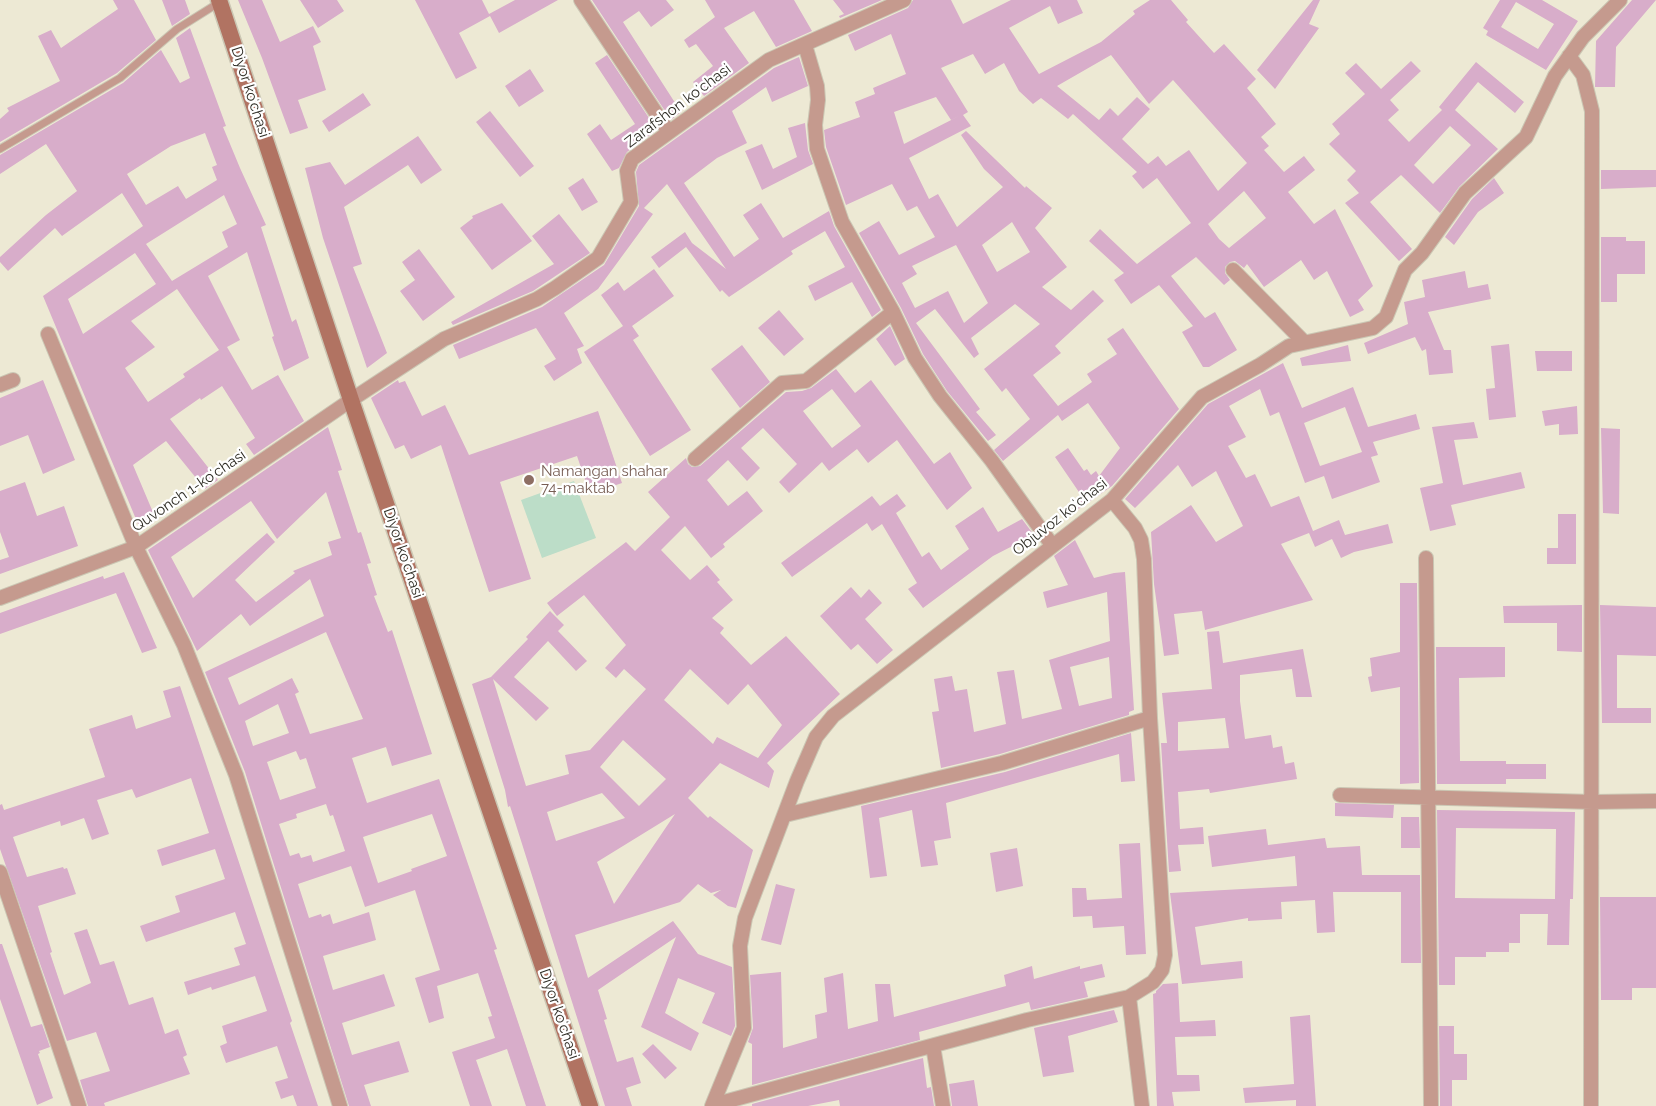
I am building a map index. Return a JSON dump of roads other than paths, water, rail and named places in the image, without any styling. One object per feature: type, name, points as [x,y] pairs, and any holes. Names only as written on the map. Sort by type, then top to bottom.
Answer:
[{"type":"main road","name":"Diyor koʻchasi","points":[[221,1],[351,400],[590,1106]]},
{"type":"street","points":[[581,0],[668,131]]},
{"type":"street","name":"Zarafshon koʻchasi","points":[[351,400],[444,339],[537,299],[598,258],[631,202],[627,171],[632,159],[668,131],[769,60],[904,0]]},
{"type":"street","name":"Objuvoz koʻchasi","points":[[712,1106],[744,1028],[741,930],[816,737],[832,716],[1112,500],[1202,397],[1260,365],[1288,346],[1373,328],[1386,317],[1405,270],[1422,253],[1465,193],[1526,137],[1555,75],[1583,37],[1620,0]]},
{"type":"street","points":[[805,45],[817,86],[815,125],[817,149],[842,222],[893,312],[915,358],[940,396],[992,461],[1052,545]]},
{"type":"street","points":[[1569,56],[1583,75],[1592,111],[1591,1106]]},
{"type":"street","points":[[1233,270],[1304,342]]},
{"type":"street","points":[[695,459],[782,383],[806,381],[893,312]]},
{"type":"street","points":[[48,334],[136,547],[184,645],[236,775],[340,1106]]},
{"type":"street","name":"Quvonch 1-koʻchasi","points":[[0,598],[136,547],[351,400]]},
{"type":"street","points":[[712,1106],[1027,1020],[1129,997],[1153,982],[1162,970],[1165,955],[1150,718],[1144,559],[1141,540],[1136,528],[1112,500]]},
{"type":"street","points":[[1426,558],[1431,1106]]},
{"type":"street","points":[[785,815],[1002,763],[1150,718]]},
{"type":"street","points":[[1340,795],[1593,802],[1656,801]]},
{"type":"street","points":[[0,872],[79,1106]]},
{"type":"street","points":[[1129,997],[1142,1106]]},
{"type":"street","points":[[933,1046],[943,1106]]},
{"type":"lane","points":[[0,149],[120,78],[177,29],[221,1]]},
{"type":"place","name":"Namangan shahar 74-maktab","points":[[529,480]]}]
